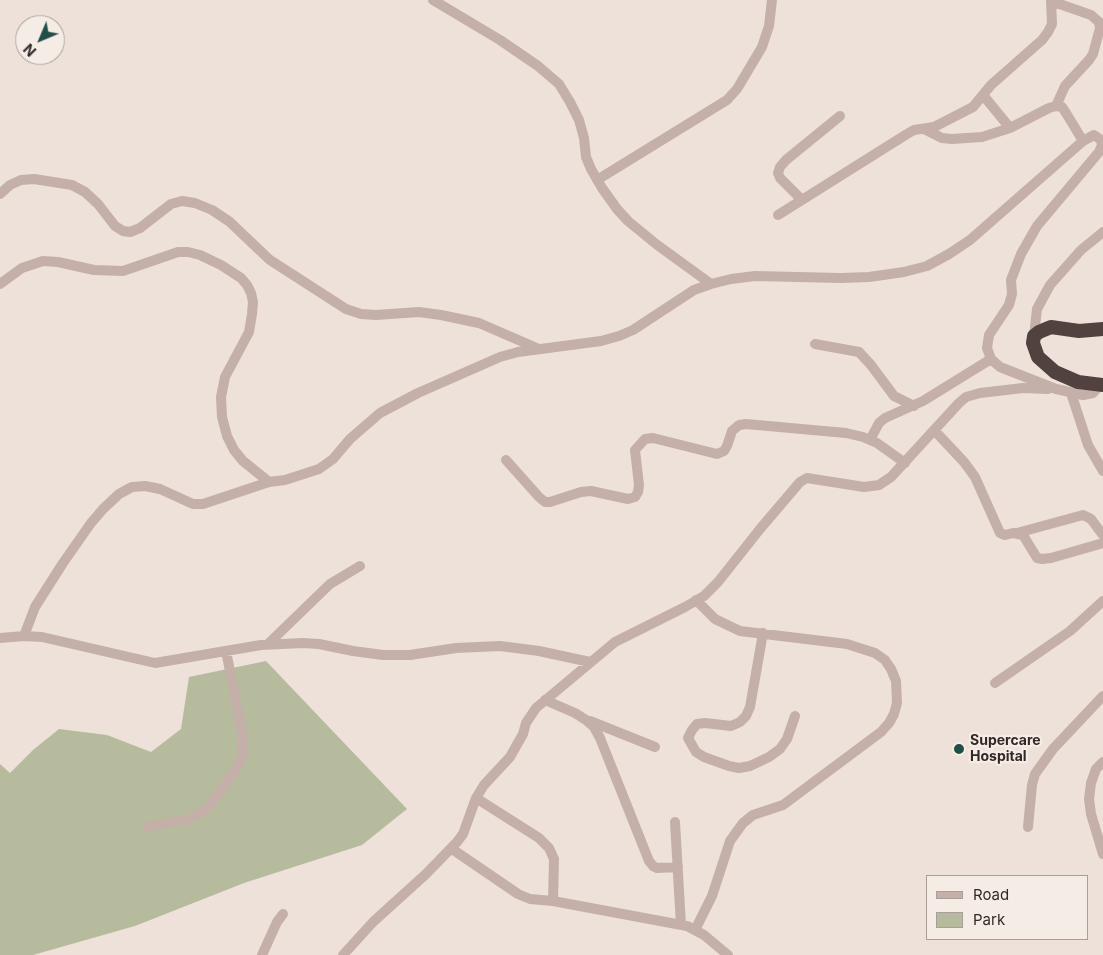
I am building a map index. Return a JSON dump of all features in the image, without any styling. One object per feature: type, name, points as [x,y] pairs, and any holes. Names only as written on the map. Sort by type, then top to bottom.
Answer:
[{"type":"highway","points":[[1101,385],[1078,382],[1055,372],[1034,351],[1033,343],[1034,336],[1052,327],[1079,331],[1103,329]]},
{"type":"street","points":[[433,0],[500,40],[538,66],[559,84],[579,120],[584,138],[586,157],[597,180],[617,209],[628,221],[656,244],[710,284]]},
{"type":"street","points":[[597,180],[727,100],[738,89],[762,47],[769,26],[772,0]]},
{"type":"street","points":[[778,215],[914,130],[934,127],[973,107],[991,85],[1042,40],[1048,32],[1052,24],[1051,1],[1091,16],[1099,22],[1100,28],[1093,54],[1065,86],[1056,106]]},
{"type":"street","points":[[983,95],[1010,128]]},
{"type":"street","points":[[924,129],[942,138],[982,137],[1010,128],[1056,106],[1062,107],[1083,141]]},
{"type":"street","points":[[802,200],[780,178],[778,173],[780,167],[840,116]]},
{"type":"street","points":[[24,636],[35,607],[91,523],[119,494],[132,487],[146,486],[160,489],[193,504],[203,504],[269,482],[285,480],[320,469],[334,459],[350,439],[380,413],[418,392],[500,357],[518,352],[601,341],[619,336],[639,326],[694,290],[710,284],[755,276],[869,277],[904,272],[927,266],[970,240],[1083,141],[1094,135],[1098,136],[1101,140],[1102,145],[1099,152],[1037,226],[1021,254],[1011,280],[1012,294],[1009,305],[989,335],[988,348],[991,359],[1000,367],[1056,389],[1083,395],[1089,394],[1101,385]]},
{"type":"street","points":[[0,194],[10,185],[21,180],[34,179],[72,185],[85,192],[98,204],[115,226],[130,232],[140,228],[171,204],[182,201],[195,203],[212,210],[230,222],[270,260],[346,309],[361,314],[376,315],[419,312],[441,315],[478,324],[540,349]]},
{"type":"street","points":[[1034,336],[1037,309],[1050,284],[1081,250],[1103,232]]},
{"type":"street","points":[[0,284],[22,268],[43,261],[58,262],[94,270],[123,271],[178,252],[200,255],[221,265],[241,278],[251,293],[252,314],[249,332],[225,377],[221,396],[222,417],[227,436],[234,450],[243,461],[269,482]]},
{"type":"street","points":[[815,344],[858,352],[871,364],[894,396],[914,406]]},
{"type":"street","points":[[870,440],[879,424],[885,418],[914,406],[991,359]]},
{"type":"street","points":[[343,955],[373,922],[452,849],[462,834],[476,798],[484,785],[517,747],[530,715],[545,700],[615,642],[704,596],[718,582],[800,482],[807,478],[864,487],[879,485],[891,477],[966,397],[980,393],[1023,388],[1056,389]]},
{"type":"street","points":[[1071,393],[1088,445],[1103,470]]},
{"type":"street","points":[[506,460],[545,502],[591,491],[628,499],[635,497],[639,485],[635,450],[645,439],[653,438],[717,454],[724,451],[732,431],[739,425],[746,424],[846,433],[877,443],[904,463]]},
{"type":"street","points":[[934,430],[964,462],[975,478],[1000,533],[1004,535],[1018,533],[1083,515],[1091,519],[1103,535]]},
{"type":"street","points":[[1018,533],[1023,535],[1037,558],[1042,559],[1103,543]]},
{"type":"street","points":[[268,644],[330,584],[360,566]]},
{"type":"street","points":[[696,600],[715,619],[740,631],[847,644],[875,653],[885,660],[891,669],[896,681],[897,703],[894,714],[881,732],[783,805],[752,815],[742,823],[730,841],[712,896],[696,930]]},
{"type":"street","points":[[995,683],[1070,631],[1103,601]]},
{"type":"street","points":[[763,633],[750,707],[746,716],[740,722],[731,726],[697,724],[688,738],[690,744],[696,752],[719,764],[739,768],[750,766],[769,757],[780,749],[787,739],[795,716]]},
{"type":"street","points":[[0,638],[24,636],[60,641],[155,663],[268,644],[319,644],[383,655],[500,646],[590,662]]},
{"type":"street","points":[[148,826],[187,820],[205,810],[238,766],[242,757],[243,737],[226,650]]},
{"type":"street","points":[[1028,827],[1032,785],[1035,774],[1053,748],[1103,696]]},
{"type":"street","points":[[545,700],[586,720],[655,746]]},
{"type":"street","points":[[586,720],[600,738],[649,861],[657,868],[678,867]]},
{"type":"street","points":[[1103,762],[1096,769],[1089,799],[1091,814],[1103,854]]},
{"type":"street","points":[[476,798],[539,838],[549,848],[554,859],[553,900]]},
{"type":"street","points":[[676,822],[681,925]]},
{"type":"street","points":[[452,849],[518,894],[530,898],[553,900],[681,925],[696,930],[728,955]]},
{"type":"street","points":[[262,955],[277,922],[283,914]]},
{"type":"green space","points":[[266,661],[407,809],[362,845],[244,883],[135,926],[33,955],[0,955],[0,764],[10,773],[33,750],[59,729],[107,735],[151,752],[181,729],[189,677]]},
{"type":"place","name":"Supercare Hospital","points":[[959,749]]}]
